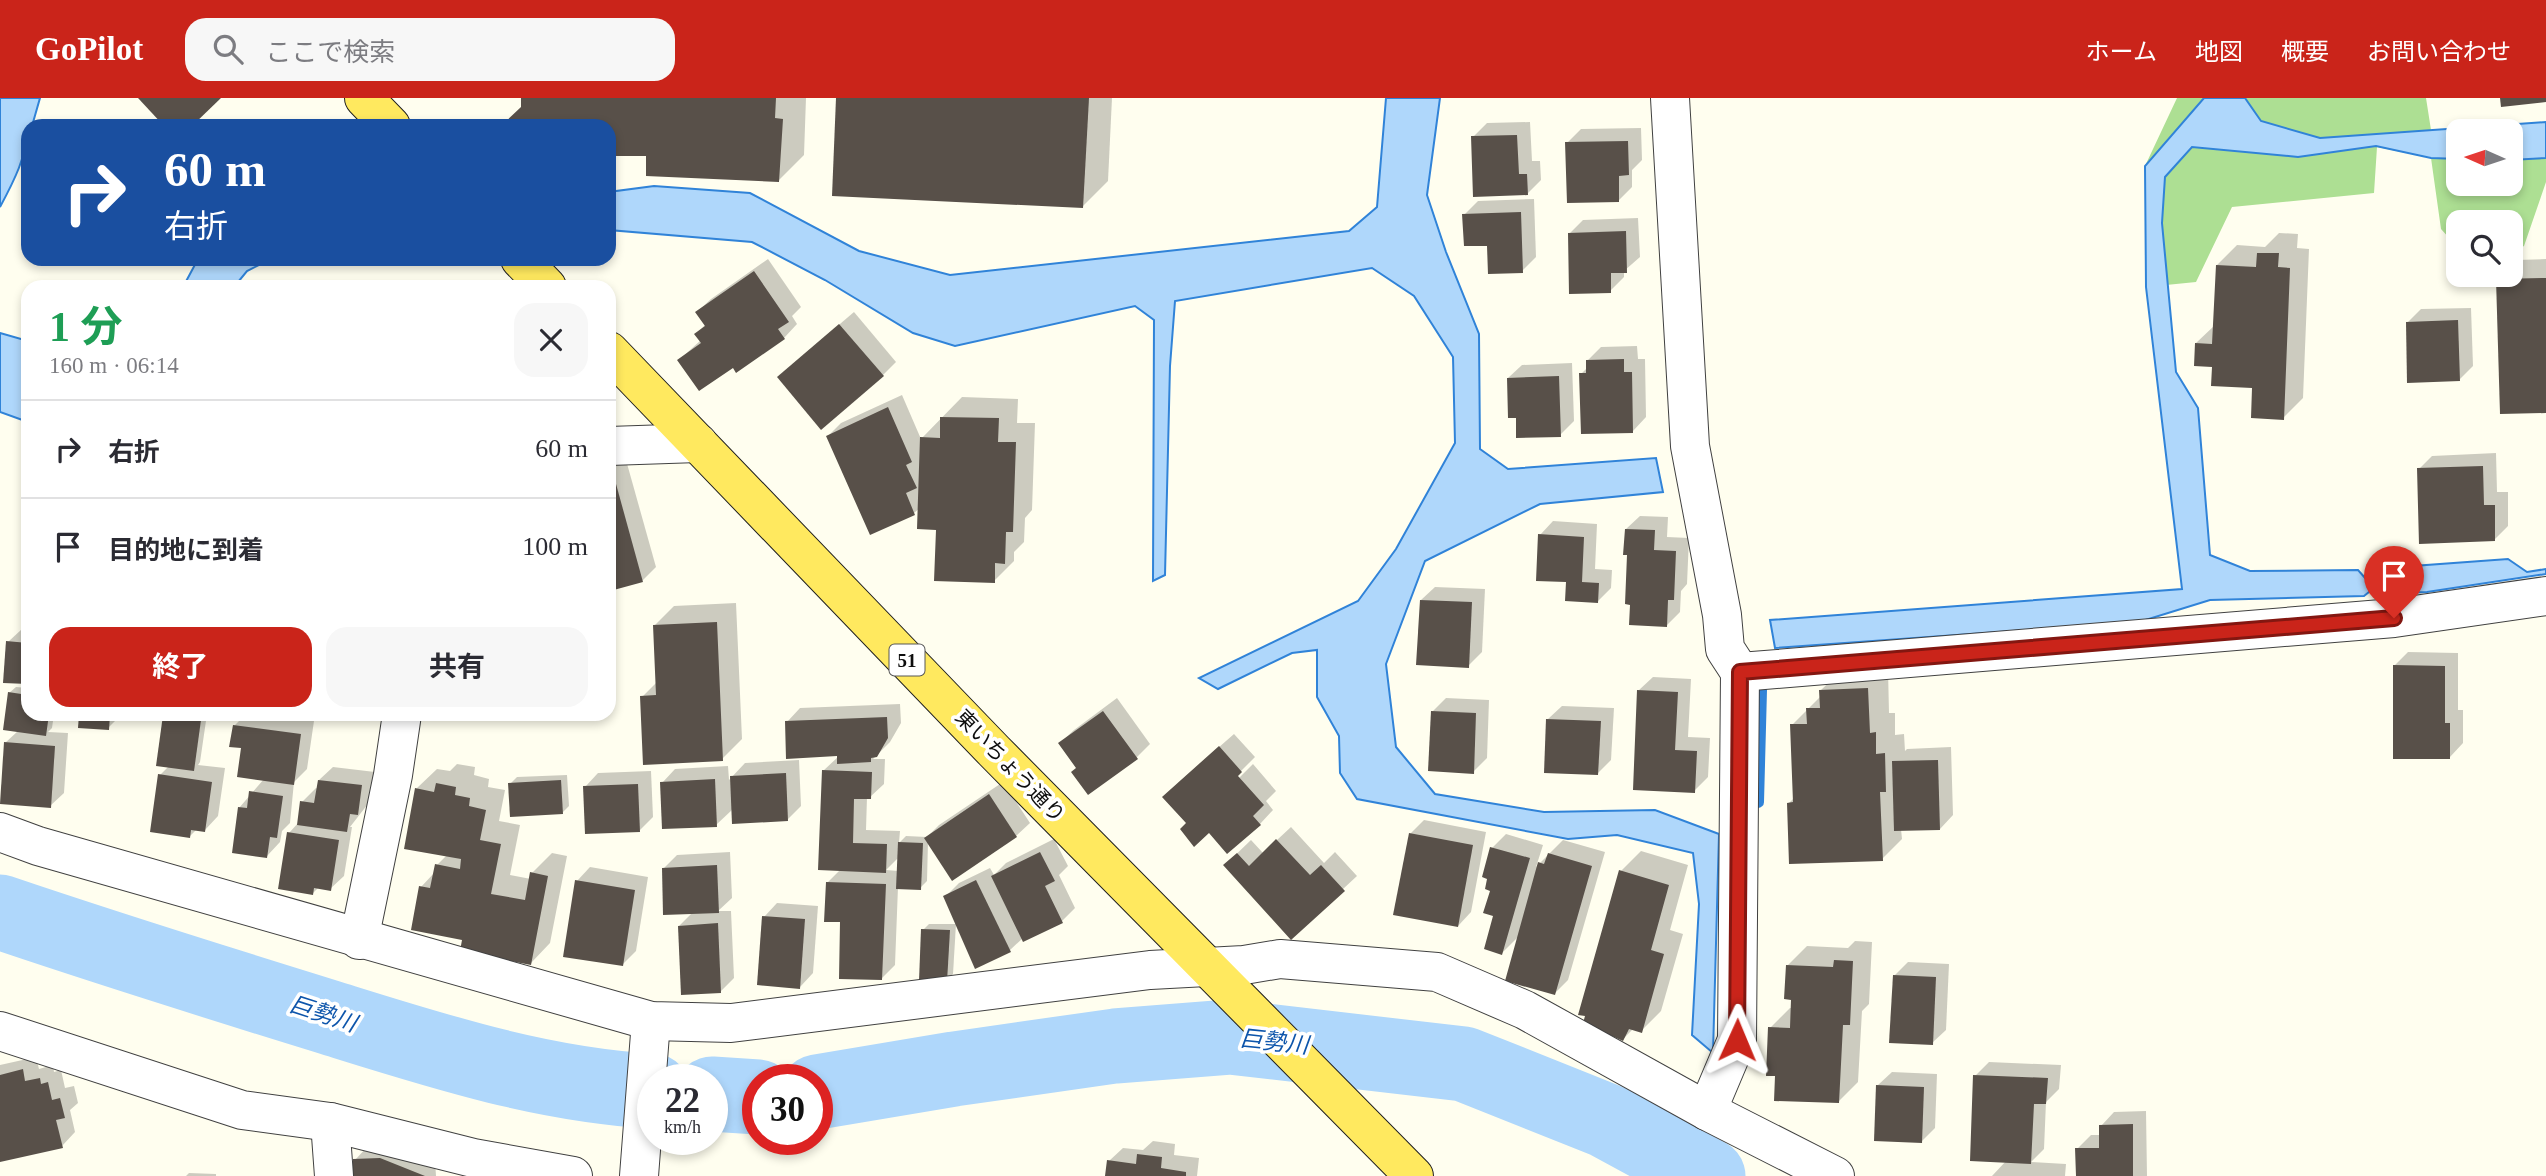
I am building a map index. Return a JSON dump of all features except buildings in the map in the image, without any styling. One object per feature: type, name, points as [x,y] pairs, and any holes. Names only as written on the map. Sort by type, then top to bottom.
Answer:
[{"type":"main road","points":[[364,98],[384,119]]},
{"type":"main road","points":[[527,266],[540,280]]},
{"type":"main road","name":"東いちょう通り","points":[[616,358],[994,751],[1414,1176]]},
{"type":"street","points":[[1671,98],[1690,446],[1725,649],[1740,672],[1737,1040],[1707,1111]]},
{"type":"street","points":[[616,446],[698,443]]},
{"type":"street","points":[[1740,672],[2394,618],[2546,596]]},
{"type":"street","points":[[359,940],[393,775],[401,721]]},
{"type":"street","points":[[0,832],[38,846],[359,940],[651,1021],[731,1023],[1150,970],[1280,960],[1437,972],[1525,1010],[1707,1111],[1835,1176]]},
{"type":"street","points":[[639,1176],[651,1021]]},
{"type":"street","points":[[0,1031],[242,1110],[330,1122],[472,1158],[573,1176]]},
{"type":"street","points":[[330,1122],[334,1176]]},
{"type":"green space","points":[[2177,98],[2426,98],[2431,130],[2446,129],[2446,196],[2524,196],[2524,124],[2546,122],[2546,182],[2523,247],[2523,210],[2446,210],[2446,235],[2441,229],[2431,158],[2377,147],[2374,193],[2232,207],[2196,282],[2146,287],[2145,166]]},
{"type":"water","points":[[0,98],[40,98],[34,119],[21,119],[21,161],[0,207]]},
{"type":"water","points":[[1386,98],[1440,98],[1427,195],[1446,252],[1479,334],[1480,449],[1508,469],[1656,458],[1663,492],[1540,504],[1425,561],[1386,664],[1396,747],[1435,794],[1544,812],[1655,810],[1719,834],[1713,1053],[1692,1035],[1699,904],[1693,853],[1617,835],[1568,839],[1357,799],[1340,773],[1339,736],[1317,697],[1317,650],[1292,653],[1218,689],[1199,678],[1358,601],[1396,549],[1455,443],[1453,357],[1414,296],[1372,268],[1175,301],[1170,366],[1165,575],[1153,581],[1154,320],[1135,306],[955,346],[913,333],[825,280],[752,242],[616,231],[616,191],[654,186],[750,193],[859,251],[950,275],[1349,231],[1377,207]]},
{"type":"water","points":[[2204,98],[2245,98],[2261,121],[2320,138],[2446,129],[2446,159],[2431,158],[2376,146],[2298,157],[2192,147],[2165,177],[2162,223],[2176,372],[2198,408],[2210,555],[2250,571],[2358,570],[2374,588],[2364,596],[2210,600],[2139,622],[1775,648],[1770,620],[2182,589],[2146,287],[2145,166]]},
{"type":"water","points":[[2546,122],[2546,158],[2524,159],[2524,124]]},
{"type":"water","points":[[194,266],[257,266],[247,271],[240,280],[187,280]]},
{"type":"water","points":[[0,333],[21,339],[21,420],[0,412]]},
{"type":"water","points":[[2508,559],[2527,572],[2546,569],[2546,574],[2405,593],[2413,566]]},
{"type":"waterway","points":[[1758,802],[1761,690]]},
{"type":"waterway","name":"巨勢川","points":[[0,912],[205,979],[448,1053],[570,1082],[637,1089]]},
{"type":"waterway","name":"巨勢川","points":[[833,1089],[1115,1046],[1230,1037],[1464,1064],[1607,1121],[1708,1176]]},
{"type":"waterway","name":"巨勢川","points":[[728,1095],[742,1096]]},
{"type":"route","points":[[1737,1040],[1740,672],[2394,618]]}]
